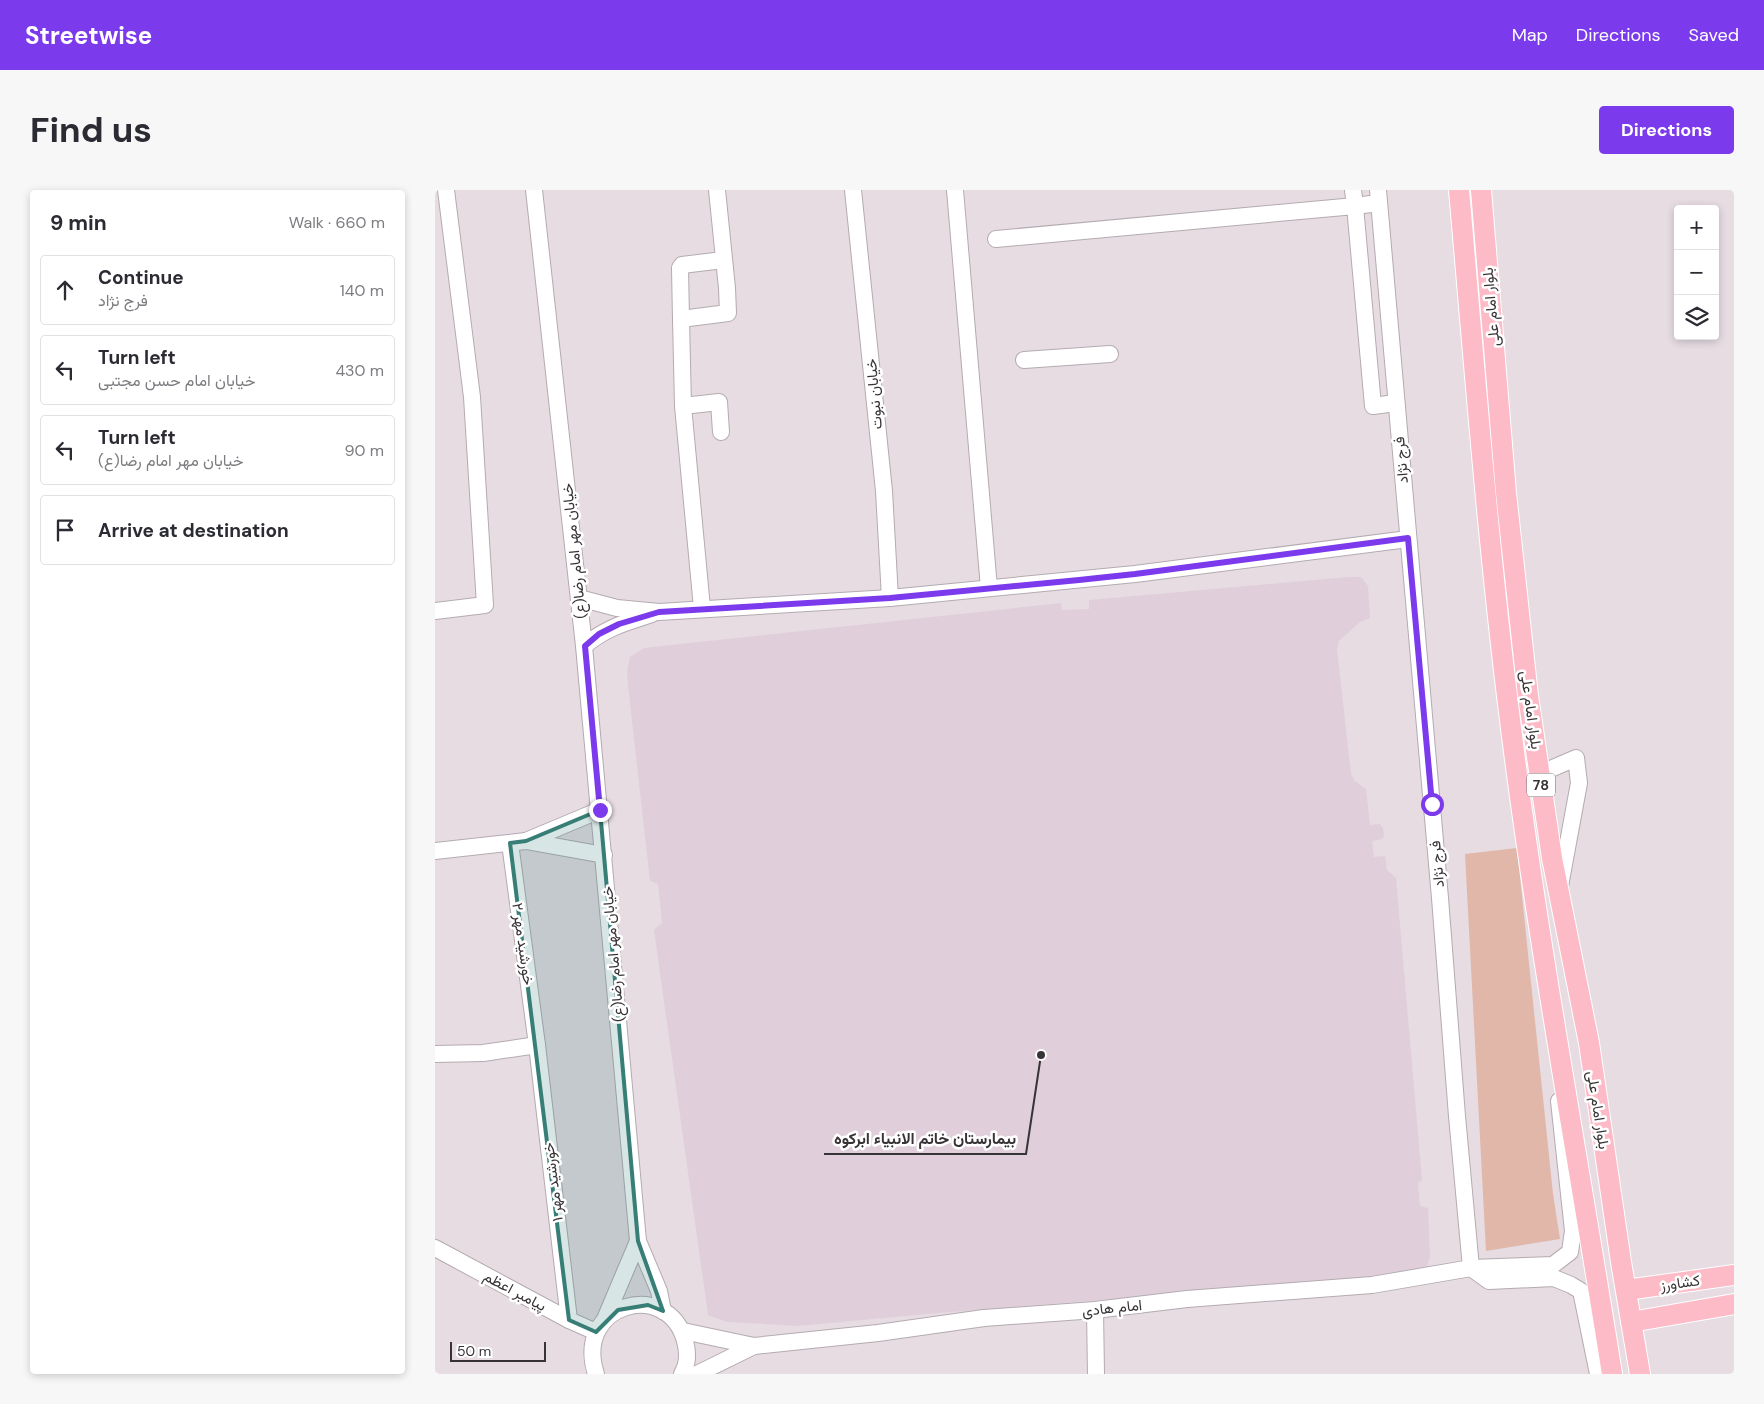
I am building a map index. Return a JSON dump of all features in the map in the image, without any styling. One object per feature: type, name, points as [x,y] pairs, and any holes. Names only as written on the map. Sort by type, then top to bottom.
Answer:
[{"type":"main road","name":"بلوار امام علی","points":[[1459,190],[1486,504],[1508,705],[1525,831],[1612,1374]]},
{"type":"main road","name":"بلوار امام علی","points":[[1481,190],[1507,493],[1528,696],[1559,892],[1589,1043],[1640,1374]]},
{"type":"main road","points":[[1525,831],[1548,827]]},
{"type":"main road","name":"کشاورز","points":[[1626,1290],[1734,1275]]},
{"type":"main road","name":"کشاورز","points":[[1631,1322],[1734,1304]]},
{"type":"street","points":[[435,611],[485,606],[472,397],[446,190]]},
{"type":"street","name":"خیابان مهر امام رضا(ع)","points":[[534,190],[585,646],[638,1241]]},
{"type":"street","points":[[681,319],[728,314],[717,190]]},
{"type":"street","name":"خیابان نبوت","points":[[853,190],[884,491],[890,598]]},
{"type":"street","points":[[955,190],[989,588]]},
{"type":"street","points":[[997,239],[1378,196]]},
{"type":"street","name":"فرج نژاد","points":[[1378,196],[1471,1268]]},
{"type":"street","points":[[1354,198],[1373,406],[1396,404]]},
{"type":"street","points":[[703,608],[683,406],[680,268],[682,265],[723,260]]},
{"type":"street","points":[[1364,301],[1387,298]]},
{"type":"street","points":[[1024,360],[1111,354]]},
{"type":"street","points":[[683,406],[719,402],[721,432]]},
{"type":"street","points":[[579,598],[617,608],[659,612],[890,598],[1135,574],[1408,538]]},
{"type":"street","points":[[585,646],[599,634],[619,624],[659,612]]},
{"type":"street","points":[[1539,774],[1577,758],[1579,782],[1559,892]]},
{"type":"street","points":[[435,851],[526,841],[600,810]]},
{"type":"street","points":[[526,841],[604,855]]},
{"type":"street","name":"خورشید مهر ۲","points":[[510,843],[537,1044]]},
{"type":"street","points":[[435,1054],[483,1052],[537,1044]]},
{"type":"street","name":"خورشید مهر ۱","points":[[537,1044],[569,1320]]},
{"type":"street","name":"امام هادی","points":[[753,1346],[878,1333],[984,1318],[1095,1310],[1187,1299],[1372,1286],[1471,1268],[1553,1264],[1570,1252],[1573,1231],[1559,1104],[1560,1056]]},
{"type":"street","points":[[638,1241],[659,1291],[663,1311]]},
{"type":"street","points":[[596,1374],[592,1361],[591,1346],[638,1241]]},
{"type":"street","name":"پیامبر اعظم","points":[[435,1248],[569,1320],[600,1326]]},
{"type":"street","points":[[1471,1268],[1489,1281],[1554,1278],[1581,1291],[1598,1374]]},
{"type":"street","points":[[600,1326],[618,1310],[633,1305],[649,1305],[663,1311],[678,1323],[683,1331],[688,1350],[686,1368],[682,1374]]},
{"type":"street","points":[[1095,1310],[1096,1374]]},
{"type":"street","points":[[683,1331],[753,1346]]},
{"type":"street","points":[[697,1374],[753,1346]]},
{"type":"highlighted area","points":[[600,810],[638,1241],[663,1311],[648,1305],[618,1310],[596,1332],[569,1320],[510,843],[526,841]]},
{"type":"shaded area","points":[[1361,577],[1368,586],[1370,618],[1360,622],[1339,641],[1337,649],[1351,774],[1355,781],[1366,789],[1370,825],[1380,824],[1383,828],[1384,836],[1382,839],[1372,841],[1374,857],[1385,856],[1387,870],[1396,878],[1422,1180],[1418,1183],[1420,1206],[1428,1208],[1430,1257],[1426,1269],[1415,1275],[797,1326],[727,1322],[708,1315],[654,930],[662,923],[658,884],[650,881],[628,685],[627,671],[630,657],[644,648],[1061,603],[1062,610],[1089,609],[1089,600]]},
{"type":"shaded area","points":[[1517,848],[1553,1194],[1560,1239],[1486,1251],[1465,854]]},
{"type":"place","name":"بیمارستان خاتم الانبیاء ابرکوه","points":[[1041,1055]]},
{"type":"route","points":[[600,810],[585,646],[599,634],[619,624],[659,612],[890,598],[1079,580],[1408,538],[1432,804]]}]
